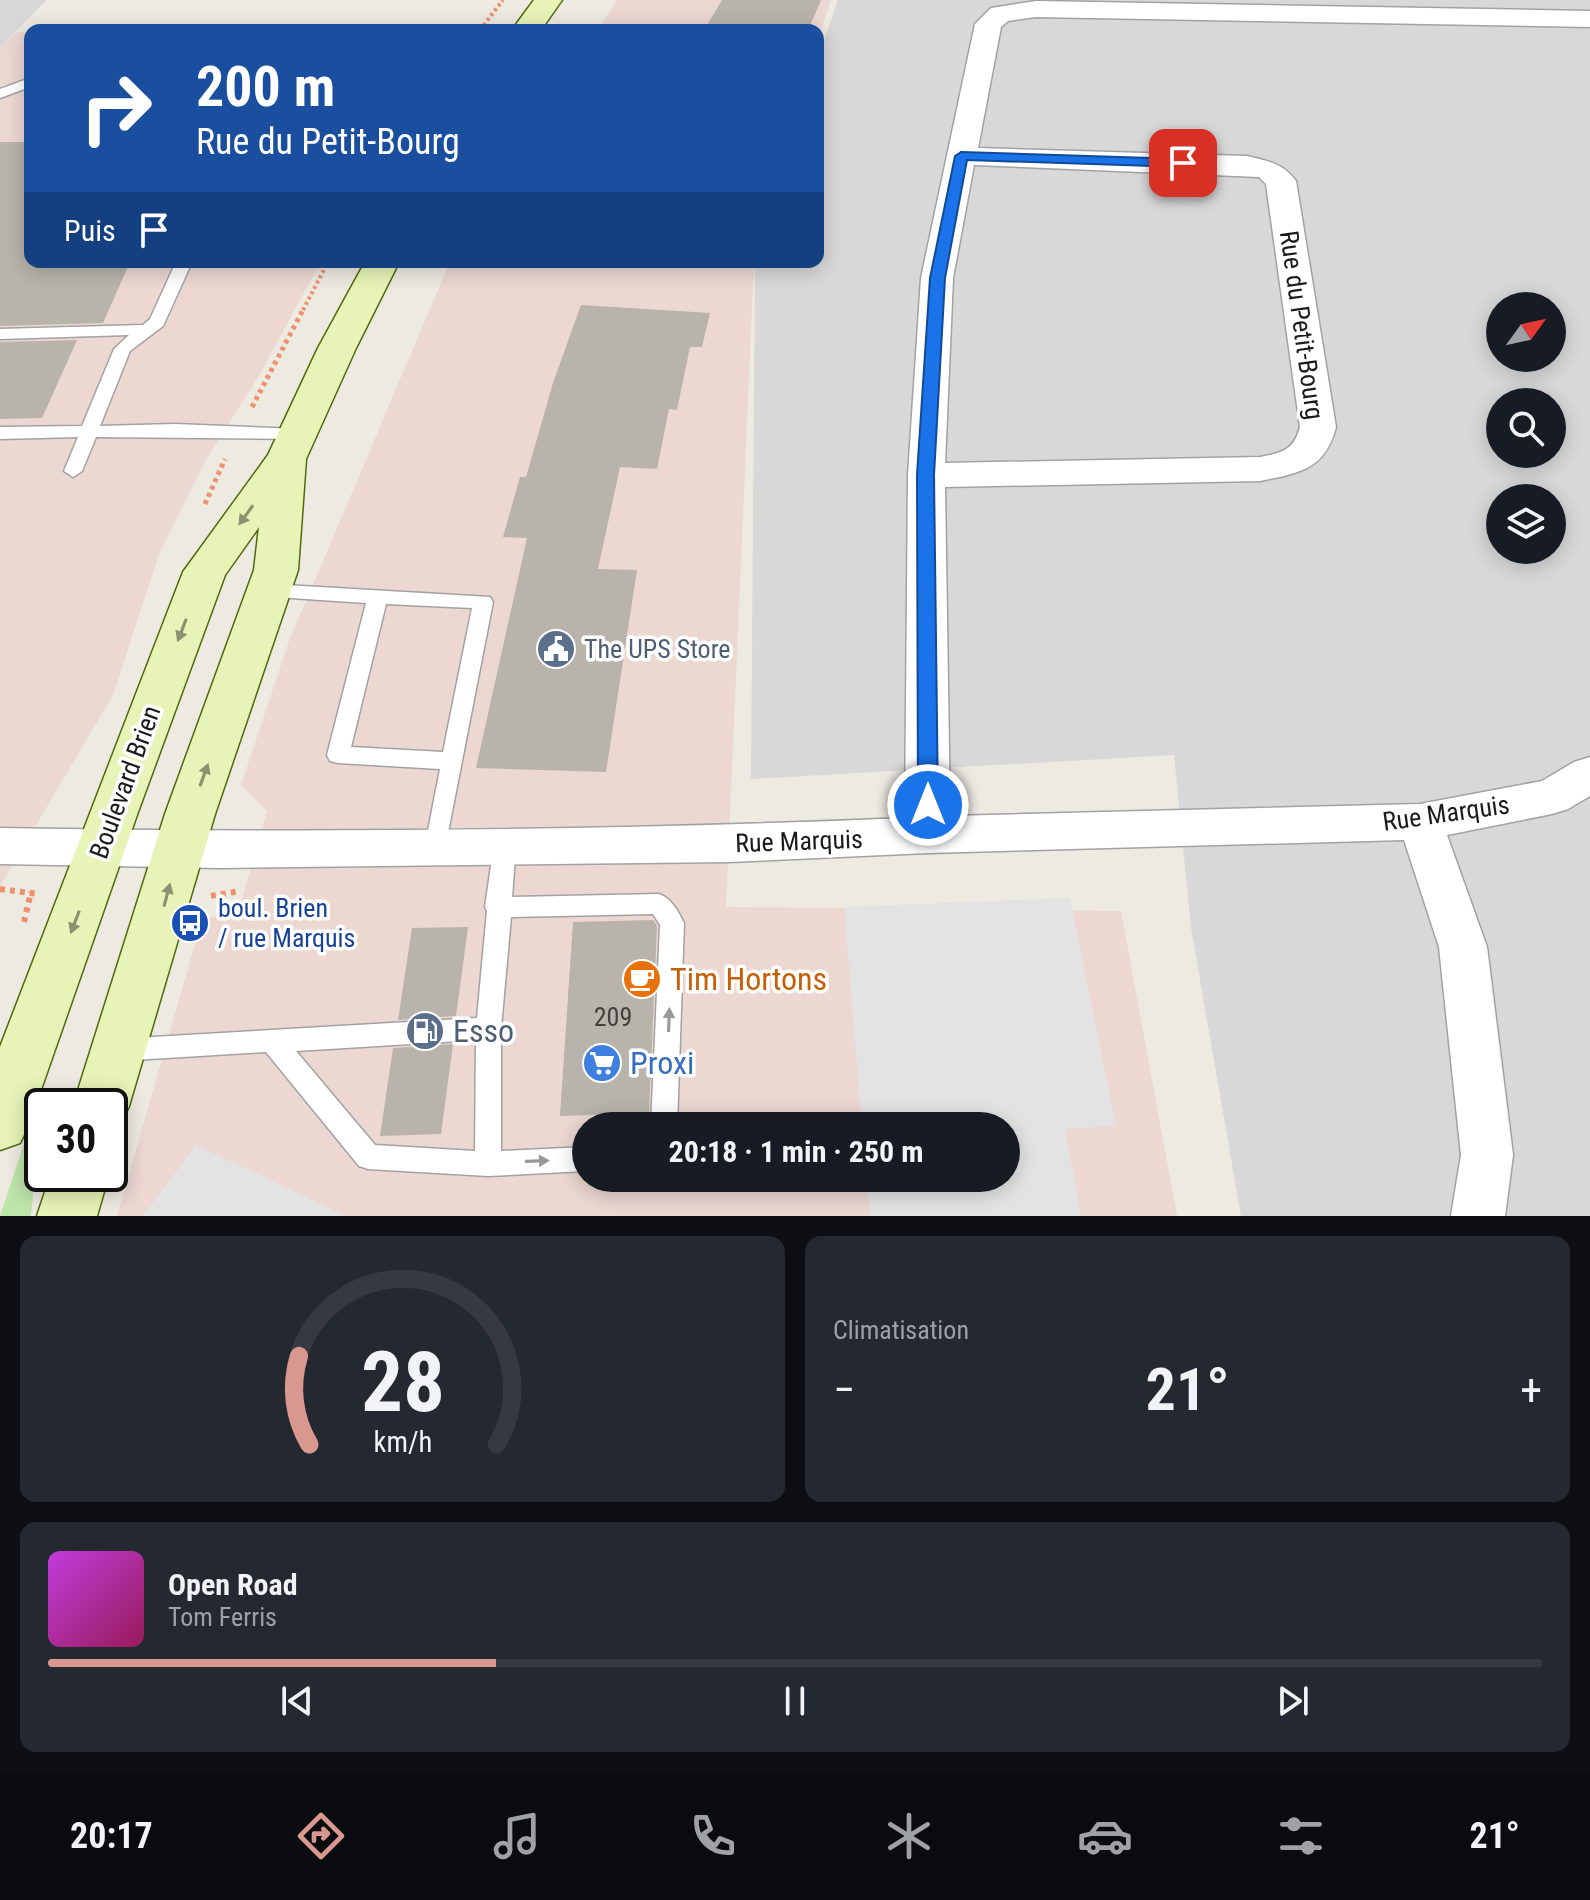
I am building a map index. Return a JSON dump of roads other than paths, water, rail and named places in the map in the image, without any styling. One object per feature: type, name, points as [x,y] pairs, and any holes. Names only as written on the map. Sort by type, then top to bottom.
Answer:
[{"type":"main road","points":[[530,24],[548,0]]},
{"type":"main road","name":"Boulevard Brien","points":[[0,1124],[205,572],[292,446],[379,268]]},
{"type":"main road","name":"Boulevard Brien","points":[[106,1088],[179,849],[276,570],[292,446]]},
{"type":"main road","points":[[67,1216],[74,1192]]},
{"type":"street","points":[[928,835],[926,475],[937,278],[988,24],[1000,14],[1036,9],[1590,19]]},
{"type":"street","name":"Rue du Petit-Bourg","points":[[926,475],[1260,469],[1294,462],[1308,454],[1315,444],[1318,427],[1281,181],[1269,170],[1247,165],[961,156]]},
{"type":"street","name":"Rue Marquis","points":[[0,846],[179,849],[730,844],[928,835],[1420,822],[1552,797],[1590,774]]},
{"type":"street","points":[[1420,822],[1463,947],[1487,1155],[1478,1216]]},
{"type":"lane","points":[[0,94],[24,84]]},
{"type":"lane","points":[[73,471],[122,349],[157,322],[181,268]]},
{"type":"lane","points":[[0,334],[144,330]]},
{"type":"lane","points":[[0,433],[88,430],[292,446]]},
{"type":"lane","points":[[268,591],[483,602],[436,846]]},
{"type":"lane","points":[[378,596],[338,755],[453,761]]},
{"type":"lane","points":[[488,1164],[489,1028],[497,907],[505,845]]},
{"type":"lane","points":[[497,907],[659,904],[672,923],[665,1112]]},
{"type":"lane","points":[[118,1050],[489,1028]]},
{"type":"lane","points":[[272,1041],[368,1157],[488,1164],[572,1160]]},
{"type":"place","name":"The UPS Store","points":[[556,649]]},
{"type":"place","name":"boul. Brien / rue Marquis","points":[[190,923]]},
{"type":"place","name":"Tim Hortons","points":[[642,979]]},
{"type":"place","name":"Esso","points":[[425,1031]]},
{"type":"place","name":"Proxi","points":[[602,1063]]}]
